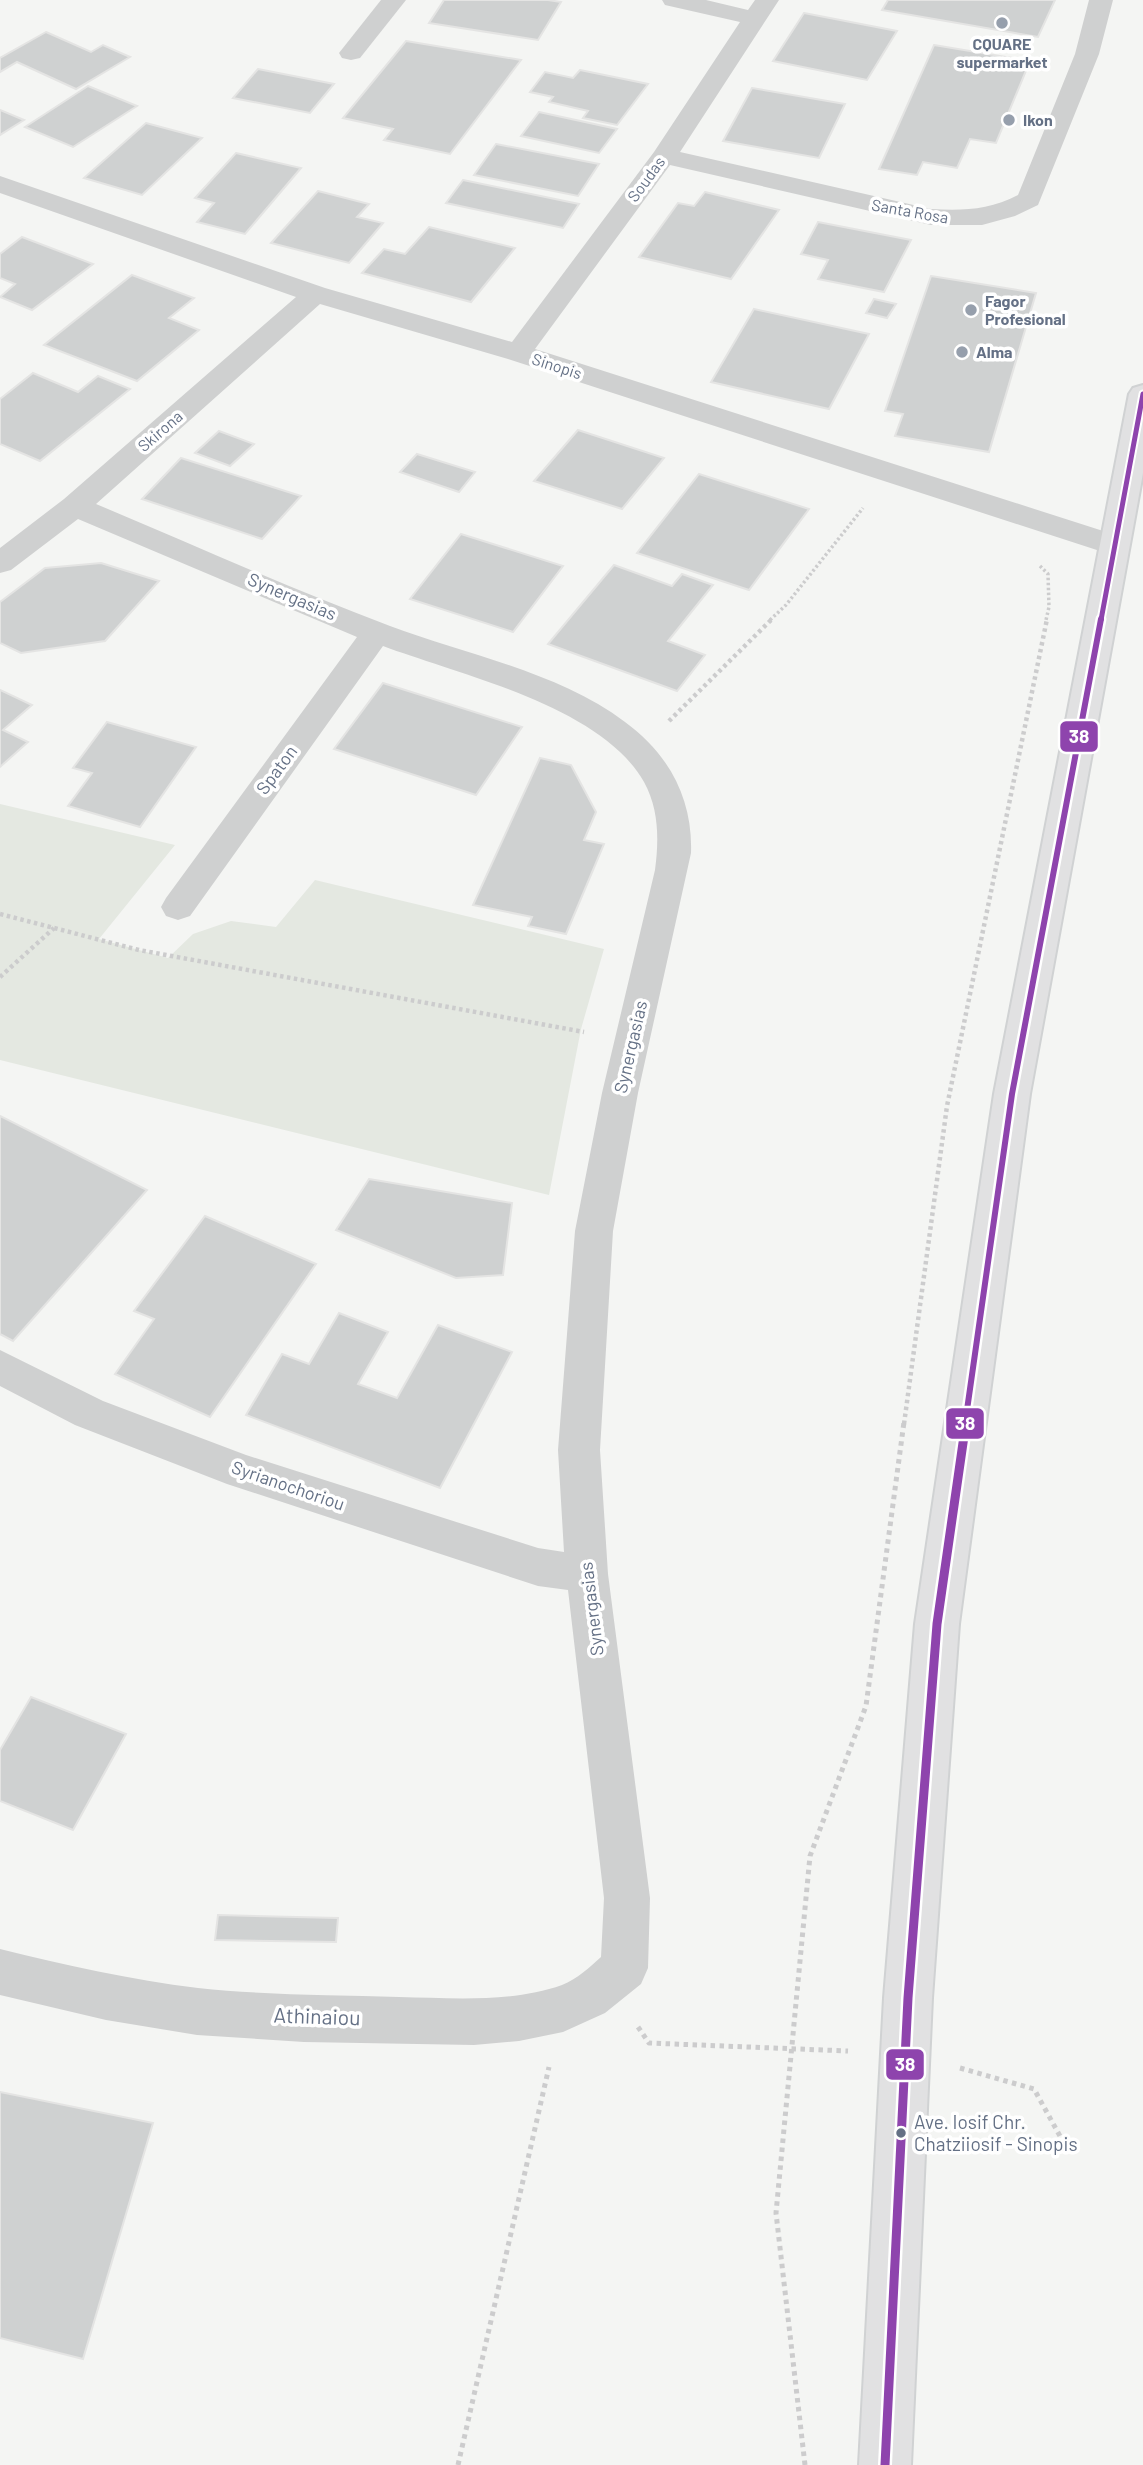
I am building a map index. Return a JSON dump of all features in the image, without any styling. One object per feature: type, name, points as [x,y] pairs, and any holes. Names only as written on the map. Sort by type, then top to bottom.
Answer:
[{"type":"main road","points":[[885,2465],[905,2053],[937,1623],[1012,1094],[1143,394]]},
{"type":"street","points":[[351,53],[394,0]]},
{"type":"street","points":[[674,0],[760,9]]},
{"type":"street","name":"Santa Rosa","points":[[664,156],[931,217],[974,219],[1011,211],[1028,199],[1087,54],[1101,0]]},
{"type":"street","name":"Soudas","points":[[518,353],[664,156],[760,9]]},
{"type":"street","name":"Sinopis","points":[[0,184],[315,294],[518,353],[1114,545]]},
{"type":"street","name":"Skirona","points":[[0,563],[75,506],[315,294]]},
{"type":"street","name":"Synergasias","points":[[75,506],[376,633],[534,688],[597,719],[638,751],[662,784],[671,805],[677,844],[618,1105],[594,1231],[579,1450],[587,1574],[627,1898],[616,1976]]},
{"type":"street","name":"Spaton","points":[[178,907],[376,633]]},
{"type":"street","name":"Syrianochoriou","points":[[0,1367],[89,1413],[242,1471],[538,1567],[587,1574]]},
{"type":"street","name":"Athinaiou","points":[[0,1972],[68,1990],[174,2008],[284,2017],[431,2021],[514,2017],[563,2008],[597,1993],[616,1976]]},
{"type":"path","points":[[638,751],[786,605],[843,531],[894,472]]},
{"type":"path","points":[[805,2465],[776,2213],[810,1856],[866,1706],[947,1106],[1049,607],[1048,574],[1032,557]]},
{"type":"path","points":[[0,914],[139,950],[633,1041]]},
{"type":"path","points":[[0,977],[55,928]]},
{"type":"path","points":[[616,1976],[649,2043],[905,2053],[1034,2089],[1066,2147]]},
{"type":"path","points":[[458,2465],[563,2008]]},
{"type":"shaded area","points":[[0,804],[175,845],[99,939],[168,958],[193,934],[231,921],[276,927],[315,880],[604,949],[581,1029],[549,1195],[0,1060]]},
{"type":"building","points":[[444,0],[561,2],[538,40],[429,23]]},
{"type":"building","name":"CQUARE supermarket","points":[[888,0],[1055,0],[1038,37],[882,10]]},
{"type":"building","points":[[804,13],[897,31],[867,80],[773,61]]},
{"type":"building","points":[[46,32],[91,52],[103,45],[130,57],[76,89],[17,62],[0,72],[0,58]]},
{"type":"building","points":[[406,41],[521,60],[450,154],[384,140],[393,129],[343,118]]},
{"type":"building","points":[[934,45],[1030,61],[996,143],[970,139],[957,168],[923,162],[917,175],[879,169]]},
{"type":"building","points":[[258,69],[334,84],[310,113],[233,98]]},
{"type":"building","points":[[580,70],[648,84],[617,125],[583,118],[588,111],[549,102],[553,97],[530,92],[545,72],[573,78]]},
{"type":"building","points":[[88,86],[137,106],[73,147],[25,127]]},
{"type":"building","points":[[752,88],[845,104],[819,158],[723,141]]},
{"type":"building","points":[[0,110],[24,120],[0,135]]},
{"type":"building","points":[[539,112],[617,129],[599,153],[521,136]]},
{"type":"building","points":[[146,123],[202,138],[142,195],[84,178]]},
{"type":"building","points":[[496,144],[599,164],[578,196],[474,175]]},
{"type":"building","points":[[236,153],[301,168],[245,234],[197,222],[214,203],[195,198]]},
{"type":"building","points":[[463,180],[579,204],[563,228],[446,203]]},
{"type":"building","points":[[318,191],[369,204],[357,217],[383,223],[349,263],[271,243]]},
{"type":"building","points":[[705,192],[779,210],[731,279],[639,257],[678,203],[694,206]]},
{"type":"building","points":[[818,222],[911,240],[884,292],[818,279],[828,260],[801,254]]},
{"type":"building","points":[[429,227],[515,248],[471,302],[362,273],[384,249],[405,254]]},
{"type":"building","points":[[22,237],[93,264],[32,310],[0,297],[15,284],[0,278],[0,254]]},
{"type":"building","points":[[132,275],[194,298],[169,318],[199,330],[137,381],[44,345]]},
{"type":"building","name":"Alma","points":[[931,276],[1036,293],[989,452],[895,436],[903,414],[885,411]]},
{"type":"building","points":[[874,299],[896,304],[887,318],[866,313]]},
{"type":"building","points":[[754,309],[869,334],[829,409],[711,382]]},
{"type":"building","points":[[33,373],[78,392],[98,376],[130,389],[40,461],[0,444],[0,399]]},
{"type":"building","points":[[578,430],[664,458],[622,509],[534,481]]},
{"type":"building","points":[[219,431],[254,444],[230,466],[195,453]]},
{"type":"building","points":[[417,454],[475,472],[459,492],[400,472]]},
{"type":"building","points":[[181,458],[301,496],[262,539],[142,499]]},
{"type":"building","points":[[699,474],[809,509],[749,590],[637,553]]},
{"type":"building","points":[[461,534],[563,566],[513,632],[410,599]]},
{"type":"building","points":[[101,563],[159,581],[105,641],[21,653],[0,643],[0,602],[45,568]]},
{"type":"building","points":[[614,565],[672,586],[682,574],[713,585],[668,641],[705,655],[677,691],[548,644]]},
{"type":"building","points":[[383,683],[522,727],[476,795],[334,749]]},
{"type":"building","points":[[0,690],[32,705],[3,730],[28,742],[0,767]]},
{"type":"building","points":[[107,722],[196,747],[140,827],[68,806],[92,773],[73,768]]},
{"type":"building","points":[[540,758],[571,765],[596,812],[584,840],[604,844],[566,934],[528,926],[532,917],[473,905]]},
{"type":"building","points":[[0,1116],[147,1190],[13,1341],[0,1334]]},
{"type":"building","points":[[369,1179],[512,1203],[503,1275],[456,1278],[336,1230]]},
{"type":"building","points":[[205,1216],[316,1264],[210,1417],[115,1374],[154,1319],[134,1311]]},
{"type":"building","points":[[339,1313],[388,1332],[358,1384],[397,1398],[438,1325],[512,1352],[440,1488],[246,1415],[282,1354],[309,1364]]},
{"type":"building","points":[[31,1697],[126,1734],[73,1830],[0,1801],[0,1750]]},
{"type":"building","points":[[218,1915],[338,1918],[336,1942],[215,1940]]},
{"type":"building","points":[[0,2092],[153,2123],[83,2359],[0,2338]]},
{"type":"transit line","name":"38","points":[[885,2465],[908,1998],[937,1624],[1012,1094],[1143,394]]},
{"type":"place","name":"CQUARE supermarket","points":[[1002,23]]},
{"type":"place","name":"Ikon","points":[[1009,120]]},
{"type":"place","name":"Fagor Profesional","points":[[971,310]]},
{"type":"place","name":"Alma","points":[[962,352]]},
{"type":"place","name":"Ave. Iosif Chr. Chatziiosif - Sinopis","points":[[901,2133]]}]
